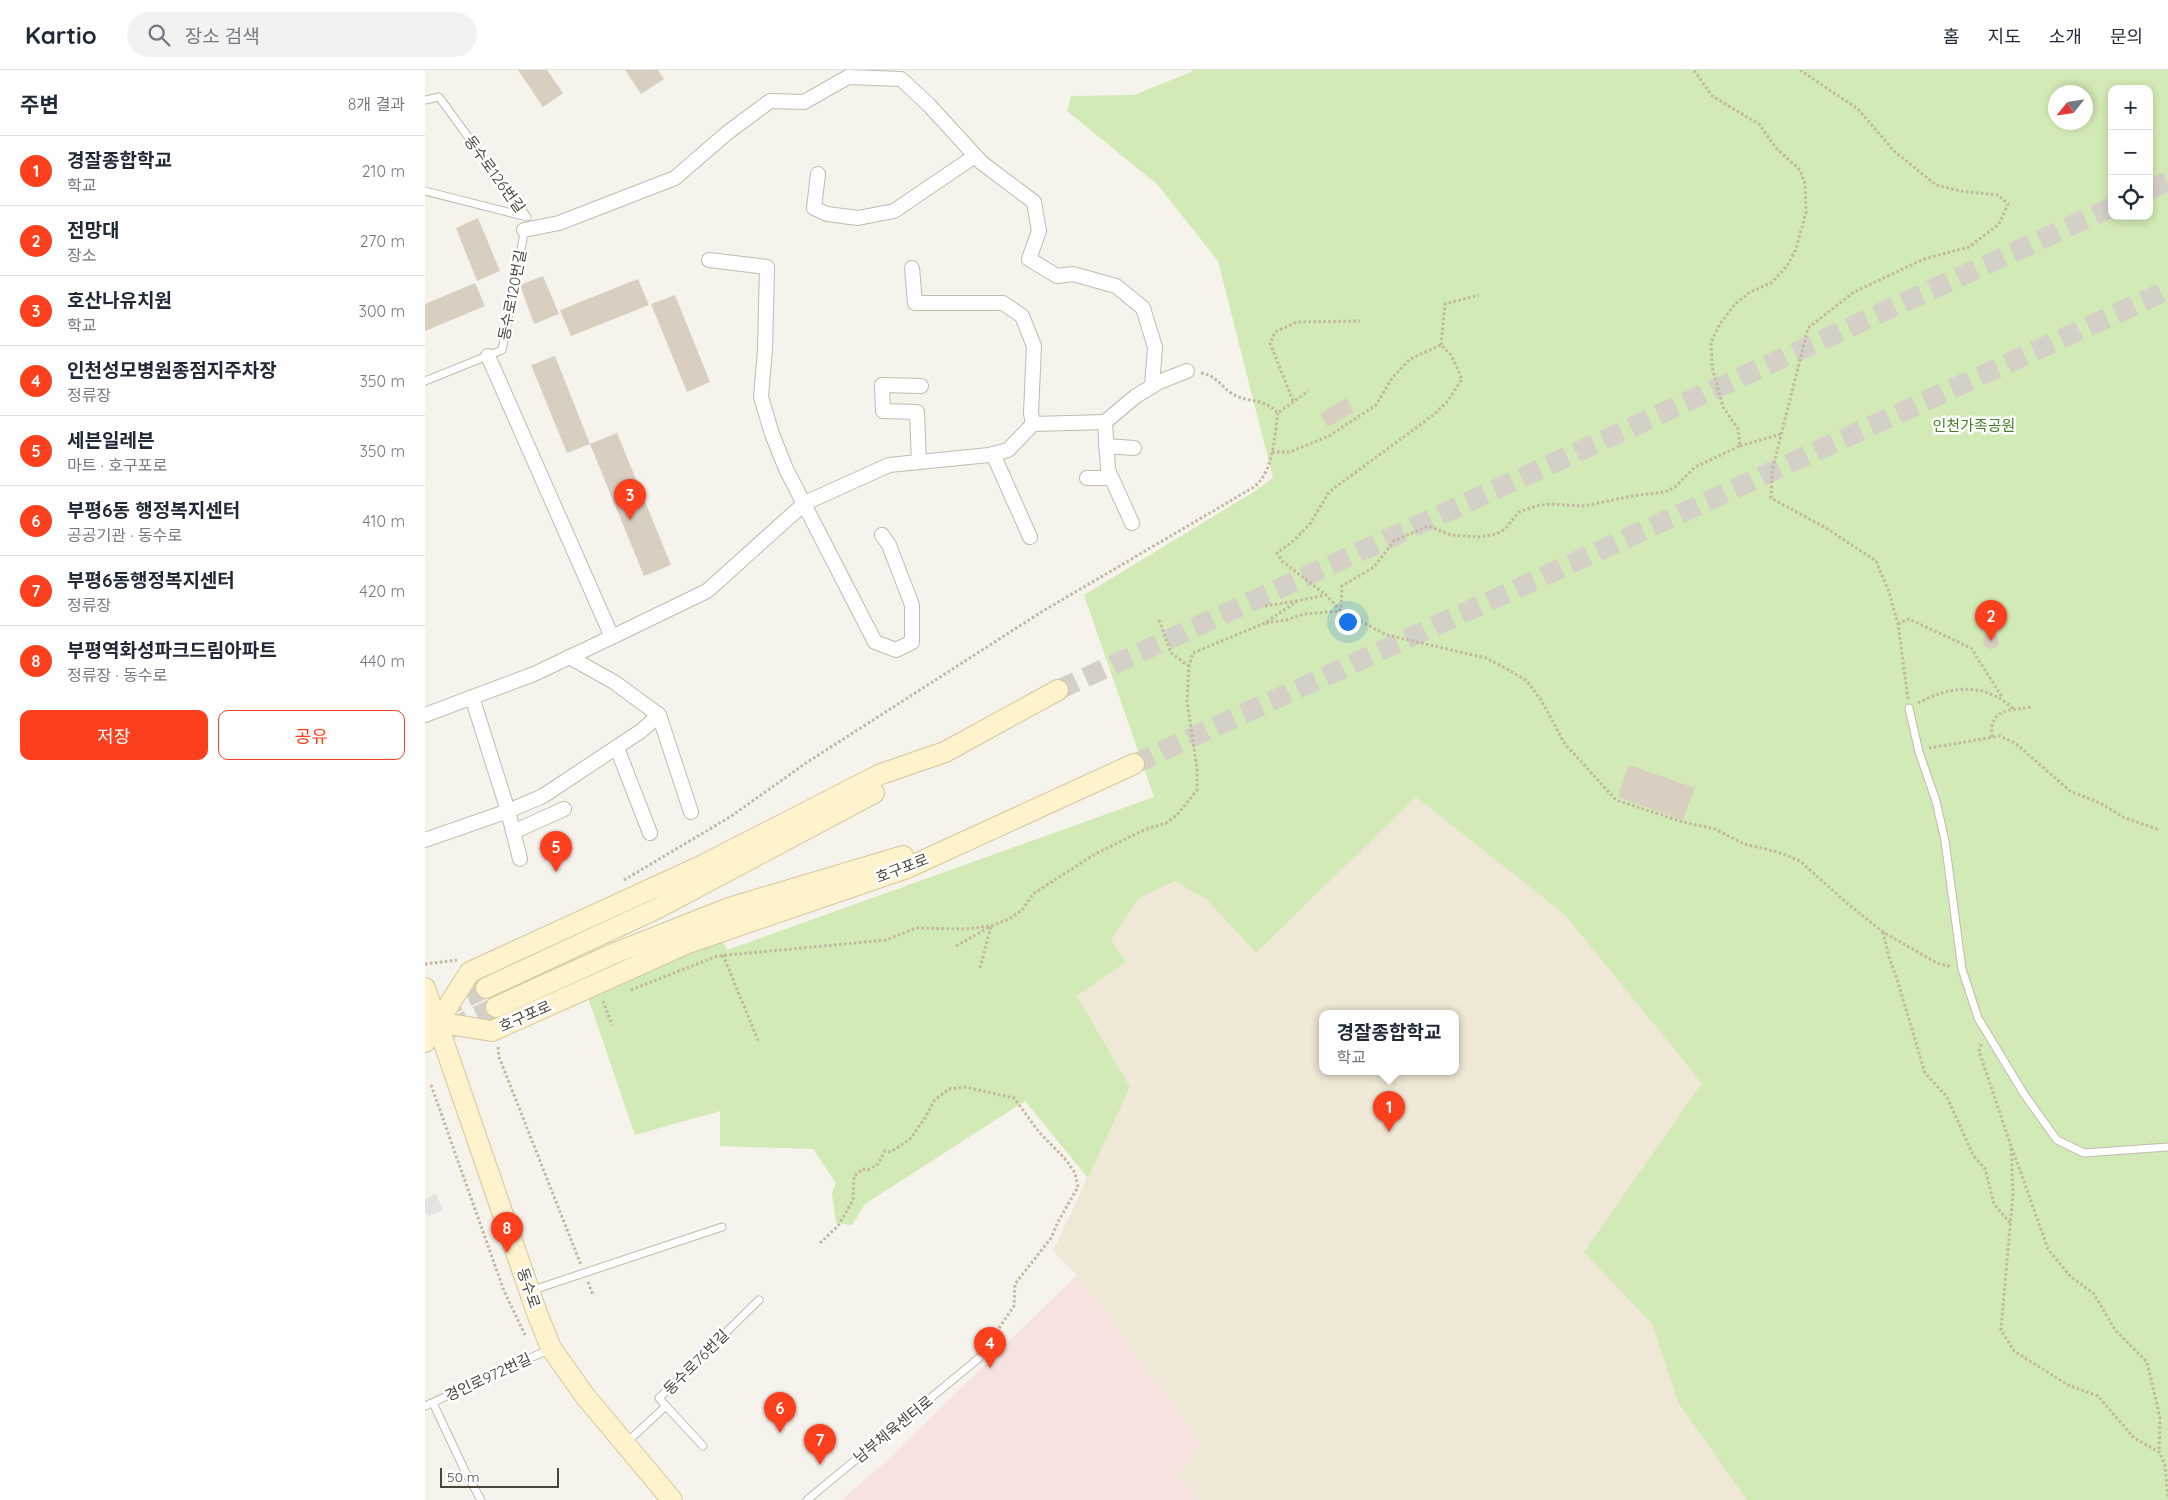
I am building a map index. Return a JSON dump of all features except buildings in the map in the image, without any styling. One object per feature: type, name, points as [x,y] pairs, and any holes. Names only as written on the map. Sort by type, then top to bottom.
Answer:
[{"type":"main road","points":[[486,988],[658,908],[887,786],[1058,690]]},
{"type":"main road","points":[[425,1042],[431,1021],[470,972],[703,864],[881,774],[945,752]]},
{"type":"main road","name":"호구포로","points":[[431,1021],[492,1031],[688,943],[907,868],[1134,764]]},
{"type":"main road","name":"호구포로","points":[[496,1007],[615,953],[729,908],[984,832]]},
{"type":"main road","name":"동수로","points":[[425,988],[431,1021],[530,1291],[543,1352],[585,1396],[671,1500]]},
{"type":"street","points":[[526,223],[559,223],[675,178],[727,133],[770,101],[804,102],[848,78],[901,79],[928,104],[975,156],[1000,178],[1034,202],[1039,231],[1029,259],[1057,276],[1073,274],[1116,286],[1143,308],[1155,347],[1152,386]]},
{"type":"street","points":[[818,174],[814,208],[827,214],[858,218],[894,211],[975,156]]},
{"type":"street","points":[[709,260],[767,267],[765,349],[761,397],[772,434],[786,469],[875,642],[897,650],[912,642],[912,605],[889,545],[882,535]]},
{"type":"street","points":[[912,268],[915,303],[1003,303],[1022,316],[1034,346],[1031,413],[1033,424]]},
{"type":"street","points":[[488,356],[612,637]]},
{"type":"street","points":[[425,715],[534,674],[707,591],[805,503],[889,465],[993,454],[1008,450],[1033,424],[1105,422],[1136,396],[1152,386],[1187,371]]},
{"type":"street","points":[[919,462],[917,412],[883,411],[882,385],[921,386]]},
{"type":"street","points":[[1105,422],[1108,470],[1132,523]]},
{"type":"street","points":[[1106,446],[1134,448]]},
{"type":"street","points":[[993,454],[1030,536]]},
{"type":"street","points":[[1087,478],[1111,478]]},
{"type":"street","points":[[569,657],[614,682],[659,715],[691,812]]},
{"type":"street","points":[[472,697],[508,811],[520,858]]},
{"type":"street","points":[[425,840],[508,811],[543,796],[617,748],[659,715]]},
{"type":"street","points":[[617,748],[650,833]]},
{"type":"street","points":[[513,832],[565,809]]},
{"type":"lane","name":"동수로126번길","points":[[425,100],[439,97],[526,223]]},
{"type":"lane","name":"동수로126번길","points":[[425,191],[526,223]]},
{"type":"lane","name":"동수로120번길","points":[[425,381],[502,350],[526,223]]},
{"type":"lane","points":[[1909,708],[1919,752],[1935,801],[1945,841],[1962,969],[1978,1018],[2025,1094],[2057,1140],[2084,1153],[2168,1147]]},
{"type":"lane","points":[[530,1291],[722,1227]]},
{"type":"lane","name":"동수로76번길","points":[[625,1444],[667,1406],[659,1398],[759,1300]]},
{"type":"lane","name":"경인로972번길","points":[[425,1406],[543,1352]]},
{"type":"lane","name":"남부체육센터로","points":[[807,1500],[979,1358]]},
{"type":"lane","points":[[433,1403],[481,1500]]},
{"type":"lane","points":[[667,1406],[703,1446]]},
{"type":"path","points":[[1694,70],[1712,96],[1759,124],[1776,148],[1800,170],[1805,184],[1806,212],[1796,249],[1787,266],[1771,283],[1750,292],[1735,304],[1720,324],[1711,342],[1714,375],[1723,407],[1739,429],[1740,446]]},
{"type":"path","points":[[1799,70],[1858,109],[1895,150],[1936,184],[1960,191],[1999,195],[2008,204],[1999,224],[1969,247],[1925,259],[1854,292],[1808,328],[1772,472],[1771,498],[1826,528],[1875,561],[1889,592],[1898,624],[1909,708],[1931,696],[1951,689],[1984,691],[2002,698]]},
{"type":"path","points":[[1441,345],[1445,304],[1479,295]]},
{"type":"path","points":[[1293,401],[1270,343],[1275,332],[1297,322],[1360,322]]},
{"type":"path","points":[[1272,452],[1290,452],[1329,436],[1376,405],[1393,378],[1410,359],[1441,345]]},
{"type":"path","points":[[1441,345],[1451,355],[1461,379],[1447,402],[1422,424],[1329,492],[1310,524],[1292,542],[1277,553],[1282,561],[1326,595],[1341,611],[1387,635],[1486,658],[1527,681],[1541,700],[1565,744],[1616,800],[1683,822],[1715,829],[1744,844],[1778,852],[1800,861],[1883,932],[1937,963],[1962,969]]},
{"type":"path","points":[[1187,371],[1206,374],[1215,378],[1232,393],[1265,403],[1278,413]]},
{"type":"path","points":[[619,884],[730,816],[806,763],[1043,611],[1254,487],[1264,476],[1272,452],[1278,413],[1308,391]]},
{"type":"path","points":[[1341,611],[1342,586],[1375,566],[1394,541],[1428,526],[1451,534],[1479,538],[1496,534],[1505,529],[1519,512],[1535,506],[1550,504],[1583,506],[1632,496],[1665,492],[1675,487],[1695,467],[1740,446],[1781,434]]},
{"type":"path","points":[[1265,606],[1326,595]]},
{"type":"path","points":[[956,946],[991,926],[1009,919],[1022,910],[1033,894],[1095,854],[1146,829],[1166,823],[1177,815],[1197,790],[1187,702],[1189,666],[1193,653],[1265,623],[1297,601]]},
{"type":"path","points":[[1265,623],[1286,620],[1305,614],[1341,611]]},
{"type":"path","points":[[1898,624],[1909,619],[1971,648],[2002,698],[2015,710]]},
{"type":"path","points":[[1159,620],[1171,653],[1189,666]]},
{"type":"path","points":[[1993,737],[1991,726],[1995,716],[2003,711],[2031,706]]},
{"type":"path","points":[[1919,752],[1934,746],[2000,736],[2015,743],[2070,790],[2099,803],[2125,818],[2160,830]]},
{"type":"path","points":[[980,968],[991,926]]},
{"type":"path","points":[[759,1043],[723,955],[886,940],[916,928],[964,930],[991,926]]},
{"type":"path","points":[[1883,932],[1925,1074],[1947,1097],[1973,1156],[1985,1169],[1994,1204],[2010,1223]]},
{"type":"path","points":[[425,964],[464,959]]},
{"type":"path","points":[[603,1001],[612,1025]]},
{"type":"path","points":[[1986,1030],[1979,1051],[2048,1249],[2070,1276],[2095,1294],[2115,1330],[2147,1362],[2159,1418],[2159,1452],[2165,1464],[2168,1498]]},
{"type":"path","points":[[497,1042],[499,1057],[593,1295]]},
{"type":"path","points":[[431,1085],[504,1291],[543,1352]]},
{"type":"path","points":[[820,1243],[838,1226],[853,1200],[854,1176],[878,1164],[885,1151],[891,1152],[910,1139],[934,1101],[949,1089],[965,1087],[1014,1098],[1039,1132],[1067,1161],[1075,1173],[1078,1187],[1042,1252],[1015,1284],[1014,1306],[979,1358]]},
{"type":"path","points":[[2011,1146],[2013,1193],[2001,1330],[2014,1351],[2068,1384],[2098,1396],[2134,1438],[2159,1452]]},
{"type":"shaded area","points":[[1416,797],[1564,914],[1703,1083],[1585,1252],[1652,1324],[1679,1404],[1747,1500],[1198,1500],[1178,1473],[1201,1443],[1077,1275],[1053,1251],[1130,1087],[1077,996],[1126,962],[1111,940],[1139,898],[1175,880],[1206,899],[1256,953]]},
{"type":"shaded area","points":[[436,1194],[443,1210],[428,1216],[425,1211],[425,1199]]},
{"type":"shaded area","points":[[1077,1275],[1201,1443],[1178,1473],[1198,1500],[841,1500],[880,1467]]},
{"type":"green space","name":"인천가족공원","points":[[1192,70],[2168,70],[2168,1500],[1747,1500],[1679,1404],[1652,1324],[1584,1252],[1702,1083],[1564,914],[1416,797],[1256,953],[1206,899],[1175,881],[1139,898],[1111,940],[1126,962],[1077,996],[1130,1087],[1088,1178],[1025,1101],[865,1204],[852,1225],[836,1223],[832,1193],[836,1183],[813,1149],[720,1146],[720,1111],[635,1135],[586,992],[721,938],[727,950],[1154,797],[1084,595],[1255,491],[1273,478],[1218,261],[1157,184],[1067,111],[1071,96],[1134,95]]},
{"type":"tunnel","points":[[2153,188],[2168,181]]},
{"type":"tunnel","points":[[1058,690],[2108,209]]},
{"type":"tunnel","points":[[1134,764],[2168,290]]},
{"type":"tunnel","points":[[440,1009],[486,988]]},
{"type":"tunnel","points":[[450,1029],[496,1007]]},
{"type":"place","name":"호산나유치원","points":[[630,520]]},
{"type":"place","name":"전망대","points":[[1991,641]]},
{"type":"place","name":"세븐일레븐","points":[[556,872]]},
{"type":"place","name":"경잘종합학교","points":[[1389,1132]]},
{"type":"place","name":"부평역화성파크드림아파트","points":[[507,1253]]},
{"type":"place","name":"인천성모병원종점지주차장","points":[[990,1368]]},
{"type":"place","name":"부평6동 행정복지센터","points":[[780,1433]]},
{"type":"place","name":"부평6동행정복지센터","points":[[820,1465]]}]
